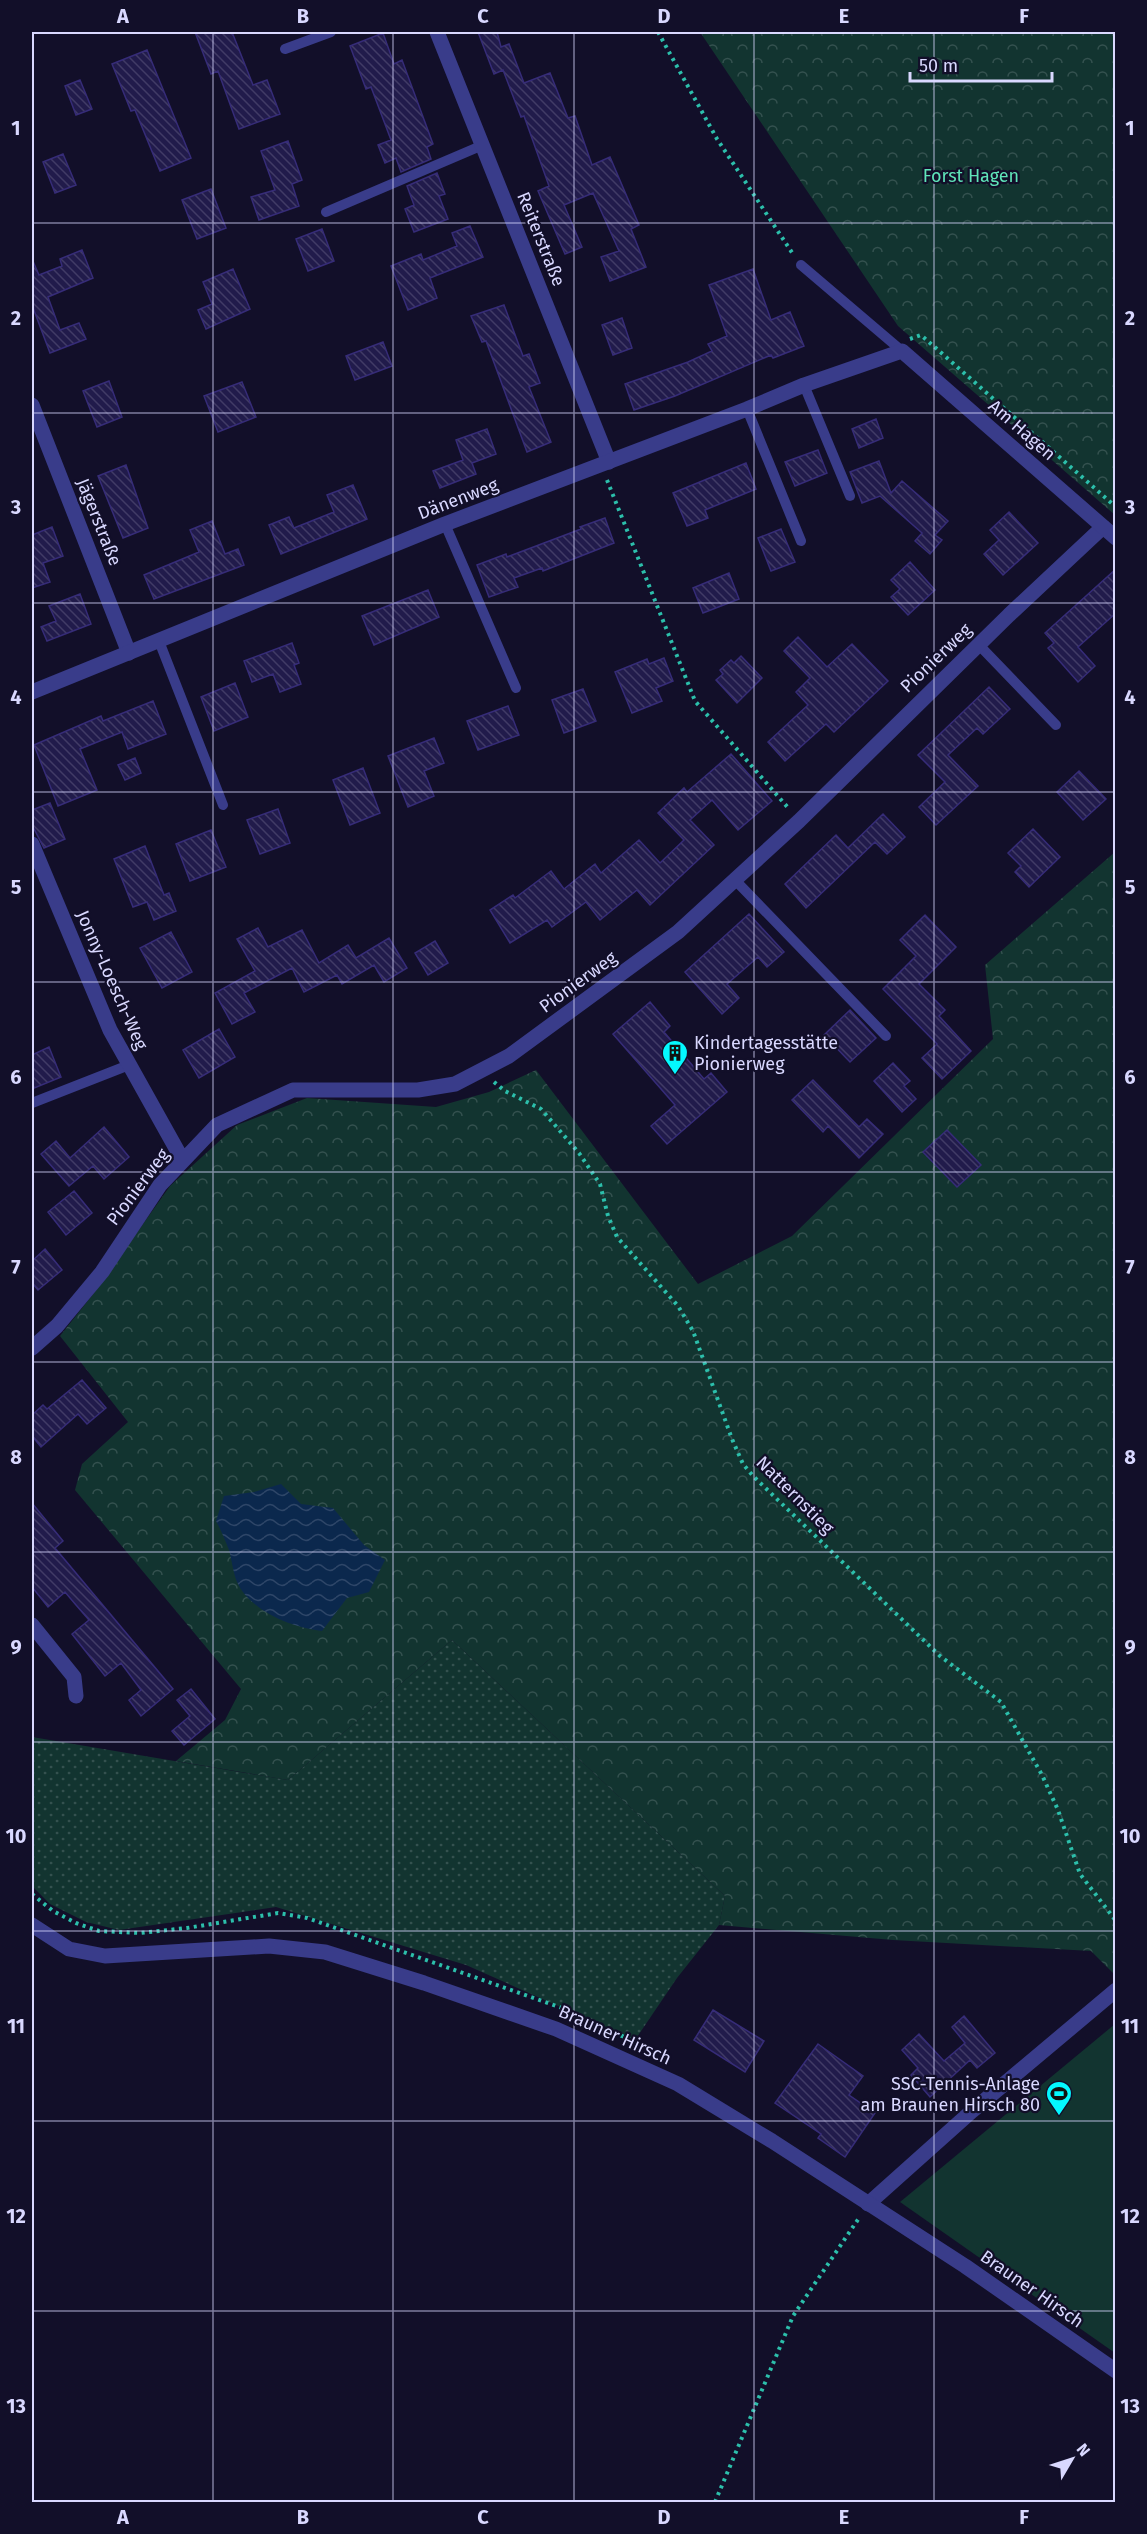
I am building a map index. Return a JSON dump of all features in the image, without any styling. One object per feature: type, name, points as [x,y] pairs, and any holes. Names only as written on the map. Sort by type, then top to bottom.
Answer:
[{"type":"street","name":"Reiterstraße","points":[[438,32],[605,463]]},
{"type":"street","name":"Dänenweg","points":[[32,692],[446,524],[747,409],[804,384],[902,351]]},
{"type":"street","name":"Am Hagen","points":[[902,351],[1116,538]]},
{"type":"street","name":"Jägerstraße","points":[[32,405],[129,653]]},
{"type":"street","name":"Pionierweg","points":[[32,1348],[57,1326],[102,1272],[160,1185],[217,1125],[293,1090],[418,1090],[455,1084],[509,1056],[669,939],[799,820],[978,644],[1103,527]]},
{"type":"street","name":"Jonny-Loesch-Weg","points":[[32,844],[110,1030],[182,1160]]},
{"type":"street","points":[[32,1625],[74,1677],[76,1696]]},
{"type":"street","name":"Brauner Hirsch","points":[[32,1925],[69,1949],[105,1956],[269,1946],[325,1952],[424,1983],[556,2029],[678,2084],[772,2141],[965,2266],[1116,2372]]},
{"type":"street","points":[[868,2204],[972,2111],[1116,1990]]},
{"type":"lane","points":[[285,49],[331,32]]},
{"type":"lane","points":[[326,212],[483,145]]},
{"type":"lane","points":[[801,265],[902,351]]},
{"type":"lane","points":[[804,384],[850,496]]},
{"type":"lane","points":[[747,409],[801,541]]},
{"type":"lane","points":[[446,524],[516,688]]},
{"type":"lane","points":[[159,641],[224,804]]},
{"type":"lane","points":[[978,644],[1056,725]]},
{"type":"lane","points":[[735,880],[886,1036]]},
{"type":"lane","points":[[32,1103],[129,1065]]},
{"type":"path","points":[[658,32],[717,139],[801,265]]},
{"type":"path","points":[[902,351],[906,340],[921,335],[1116,507]]},
{"type":"path","points":[[605,463],[695,701],[799,820]]},
{"type":"path","name":"Natternstieg","points":[[485,1070],[495,1084],[505,1091],[541,1109],[579,1153],[600,1184],[608,1216],[617,1237],[678,1306],[693,1331],[743,1464],[940,1656],[1001,1702],[1046,1783],[1080,1874],[1116,1922]]},
{"type":"path","points":[[715,2502],[793,2316],[868,2204]]},
{"type":"green space","name":"Forst Hagen","points":[[700,32],[1115,32],[1115,515],[898,326]]},
{"type":"green space","points":[[1115,852],[1115,1971],[1113,1973],[1091,1951],[893,1940],[719,1925],[725,1896],[452,1640],[288,1780],[176,1761],[225,1720],[241,1689],[75,1490],[82,1464],[128,1422],[60,1336],[94,1293],[170,1186],[237,1125],[307,1098],[436,1107],[489,1092],[536,1070],[698,1284],[792,1236],[993,1039],[985,965]]},
{"type":"green space","points":[[452,1640],[725,1896],[719,1925],[677,1978],[635,2040],[466,1965],[276,1907],[119,1930],[86,1922],[50,1904],[32,1886],[32,1737],[288,1780]]},
{"type":"green space","name":"SSC-Tennis-Anlage am Braunen Hirsch 80","points":[[1115,2024],[1115,2353],[900,2202]]},
{"type":"water","points":[[281,1484],[301,1504],[333,1508],[364,1545],[385,1560],[369,1592],[347,1598],[322,1631],[286,1622],[262,1609],[243,1592],[237,1582],[229,1550],[216,1521],[224,1496],[254,1492]]},
{"type":"building","points":[[195,32],[232,32],[253,85],[267,80],[280,114],[239,129],[218,71],[211,74]]},
{"type":"building","points":[[478,32],[497,32],[501,47],[509,44],[524,83],[550,73],[568,118],[575,116],[592,165],[610,157],[639,225],[631,229],[646,267],[610,281],[601,257],[619,251],[593,193],[564,205],[582,247],[565,254],[538,191],[549,186],[524,116],[521,117],[503,70],[494,74]]},
{"type":"building","points":[[383,33],[394,64],[402,60],[433,144],[427,147],[431,159],[401,172],[396,158],[385,163],[378,145],[391,140],[371,87],[366,89],[350,46]]},
{"type":"building","points":[[147,50],[191,158],[160,171],[135,110],[131,111],[112,64]]},
{"type":"building","points":[[80,80],[92,109],[76,115],[65,86]]},
{"type":"building","points":[[288,141],[302,180],[292,184],[299,206],[259,220],[251,197],[275,190],[261,151]]},
{"type":"building","points":[[63,154],[76,185],[55,193],[43,162]]},
{"type":"building","points":[[437,173],[445,194],[439,196],[448,219],[414,232],[405,209],[414,205],[407,186]]},
{"type":"building","points":[[211,189],[226,228],[197,239],[182,200]]},
{"type":"building","points":[[470,226],[483,257],[430,278],[437,298],[408,310],[391,266],[421,254],[423,260],[457,246],[452,233]]},
{"type":"building","points":[[322,229],[334,261],[308,271],[296,239]]},
{"type":"building","points":[[82,250],[93,278],[48,297],[60,330],[79,323],[86,339],[50,353],[32,305],[32,259],[39,275],[62,266],[60,259]]},
{"type":"building","points":[[233,269],[250,309],[206,329],[198,310],[212,304],[203,282]]},
{"type":"building","points":[[753,269],[771,320],[790,312],[804,346],[773,358],[771,355],[675,396],[634,410],[625,384],[712,351],[708,344],[727,336],[709,285]]},
{"type":"building","points":[[504,305],[523,356],[529,354],[540,383],[529,387],[551,442],[527,452],[486,341],[482,342],[471,316]]},
{"type":"building","points":[[622,318],[632,348],[613,355],[602,325]]},
{"type":"building","points":[[383,342],[392,366],[355,380],[346,356]]},
{"type":"building","points":[[109,381],[122,417],[97,427],[83,391]]},
{"type":"building","points":[[242,382],[256,417],[218,432],[204,396]]},
{"type":"building","points":[[876,419],[883,438],[859,448],[852,429]]},
{"type":"building","points":[[487,429],[496,454],[472,463],[476,474],[440,488],[433,471],[463,460],[456,440]]},
{"type":"building","points":[[818,450],[827,473],[795,486],[785,462]]},
{"type":"building","points":[[879,461],[891,493],[902,481],[948,521],[935,535],[942,540],[930,554],[915,541],[922,533],[880,496],[862,503],[850,472]]},
{"type":"building","points":[[746,463],[756,489],[705,510],[708,518],[687,526],[673,493]]},
{"type":"building","points":[[126,465],[148,528],[123,538],[98,476]]},
{"type":"building","points":[[353,485],[367,519],[281,554],[269,525],[289,517],[294,528],[334,512],[327,495]]},
{"type":"building","points":[[1009,512],[1038,543],[1003,575],[984,554],[999,540],[990,530]]},
{"type":"building","points":[[605,518],[614,543],[543,571],[542,568],[514,578],[518,587],[489,597],[477,565],[506,554],[507,557]]},
{"type":"building","points":[[212,521],[225,554],[238,549],[244,565],[154,599],[144,575],[199,552],[190,530]]},
{"type":"building","points":[[52,527],[63,556],[43,563],[50,582],[32,588],[32,535]]},
{"type":"building","points":[[781,529],[795,562],[771,571],[758,538]]},
{"type":"building","points":[[910,562],[935,590],[908,615],[891,597],[900,589],[891,580]]},
{"type":"building","points":[[1116,569],[1116,613],[1078,647],[1095,666],[1078,682],[1048,648],[1054,643],[1045,633]]},
{"type":"building","points":[[729,573],[739,599],[703,613],[693,588]]},
{"type":"building","points":[[428,590],[439,617],[374,645],[362,616]]},
{"type":"building","points":[[80,594],[91,624],[47,641],[41,627],[56,621],[49,606]]},
{"type":"building","points":[[798,637],[827,667],[852,644],[888,681],[834,732],[826,724],[785,761],[768,742],[808,705],[796,692],[810,678],[784,651]]},
{"type":"building","points":[[292,643],[299,663],[294,665],[301,684],[280,692],[273,674],[252,682],[244,661]]},
{"type":"building","points":[[741,656],[762,678],[737,703],[716,680],[723,674],[720,670],[731,660],[734,663]]},
{"type":"building","points":[[664,658],[673,681],[656,688],[662,701],[632,713],[615,672],[647,659],[649,664]]},
{"type":"building","points":[[235,683],[248,717],[214,731],[201,697]]},
{"type":"building","points":[[989,687],[1010,709],[983,734],[977,728],[948,755],[978,786],[936,825],[919,807],[945,782],[918,755]]},
{"type":"building","points":[[583,689],[596,721],[564,733],[552,700]]},
{"type":"building","points":[[153,701],[166,734],[128,749],[122,732],[80,749],[97,790],[58,806],[34,745],[101,716],[103,721]]},
{"type":"building","points":[[508,706],[519,735],[478,750],[467,721]]},
{"type":"building","points":[[434,738],[444,763],[424,771],[434,796],[408,807],[388,756]]},
{"type":"building","points":[[731,754],[772,801],[738,830],[712,800],[690,820],[714,845],[650,905],[637,890],[600,920],[586,902],[552,927],[547,920],[510,943],[490,910],[513,895],[515,898],[551,871],[564,889],[595,864],[601,873],[639,840],[660,863],[684,840],[658,813],[684,788],[687,792]]},
{"type":"building","points":[[135,758],[141,773],[125,780],[118,765]]},
{"type":"building","points":[[363,768],[380,813],[350,825],[333,780]]},
{"type":"building","points":[[1079,771],[1106,799],[1083,820],[1057,792]]},
{"type":"building","points":[[50,803],[65,839],[44,848],[32,825],[32,810]]},
{"type":"building","points":[[278,809],[290,843],[260,854],[247,820]]},
{"type":"building","points":[[883,814],[905,837],[887,854],[875,842],[806,908],[785,884],[836,835],[848,848]]},
{"type":"building","points":[[1033,829],[1060,857],[1029,887],[1015,872],[1021,866],[1008,853]]},
{"type":"building","points":[[211,830],[226,867],[190,881],[176,844]]},
{"type":"building","points":[[145,846],[164,895],[169,893],[176,911],[154,920],[147,902],[133,907],[114,859]]},
{"type":"building","points":[[749,914],[784,952],[767,967],[758,957],[727,984],[739,998],[722,1014],[685,972]]},
{"type":"building","points":[[925,915],[956,947],[919,984],[945,1010],[939,1016],[971,1051],[942,1079],[922,1058],[937,1044],[883,989],[916,956],[900,940]]},
{"type":"building","points":[[258,928],[268,947],[302,930],[319,963],[348,945],[356,958],[389,938],[407,968],[384,982],[374,965],[342,984],[337,975],[304,992],[292,968],[244,993],[255,1012],[232,1024],[215,993],[255,971],[237,939]]},
{"type":"building","points":[[171,932],[192,972],[162,988],[140,948]]},
{"type":"building","points":[[435,941],[448,963],[428,975],[415,953]]},
{"type":"building","name":"Kindertagesstätte Pionierweg","points":[[650,1002],[670,1026],[664,1032],[704,1079],[711,1073],[727,1092],[667,1144],[651,1126],[675,1105],[613,1034]]},
{"type":"building","points":[[850,1010],[876,1038],[850,1062],[824,1035]]},
{"type":"building","points":[[219,1029],[235,1057],[199,1078],[183,1050]]},
{"type":"building","points":[[49,1047],[61,1077],[32,1089],[32,1055]]},
{"type":"building","points":[[893,1063],[910,1081],[904,1086],[916,1099],[902,1112],[874,1081]]},
{"type":"building","points":[[813,1080],[859,1127],[867,1119],[883,1134],[859,1158],[828,1126],[823,1132],[792,1100]]},
{"type":"building","points":[[104,1127],[129,1157],[104,1179],[93,1166],[69,1186],[41,1154],[56,1141],[70,1158]]},
{"type":"building","points":[[947,1130],[981,1165],[957,1187],[923,1152]]},
{"type":"building","points":[[74,1191],[92,1213],[66,1235],[48,1212]]},
{"type":"building","points":[[45,1249],[62,1270],[38,1290],[32,1283],[32,1261]]},
{"type":"building","points":[[82,1380],[106,1408],[87,1424],[78,1414],[41,1447],[32,1436],[32,1415],[43,1405],[47,1409]]},
{"type":"building","points":[[32,1503],[63,1541],[55,1548],[173,1689],[141,1716],[129,1700],[141,1690],[121,1663],[105,1676],[72,1634],[89,1620],[65,1592],[48,1607],[32,1587]]},
{"type":"building","points":[[191,1689],[215,1719],[184,1745],[172,1731],[190,1716],[177,1700]]},
{"type":"building","points":[[713,2010],[764,2041],[745,2072],[694,2040]]},
{"type":"building","points":[[964,2016],[995,2053],[977,2068],[970,2060],[930,2097],[911,2075],[918,2068],[902,2050],[919,2034],[944,2061],[965,2043],[952,2027]]},
{"type":"building","points":[[818,2044],[863,2076],[849,2095],[875,2113],[845,2157],[818,2138],[821,2134],[775,2103]]},
{"type":"place","name":"Kindertagesstätte Pionierweg","points":[[675,1076]]},
{"type":"place","name":"SSC-Tennis-Anlage am Braunen Hirsch 80","points":[[1059,2117]]}]
